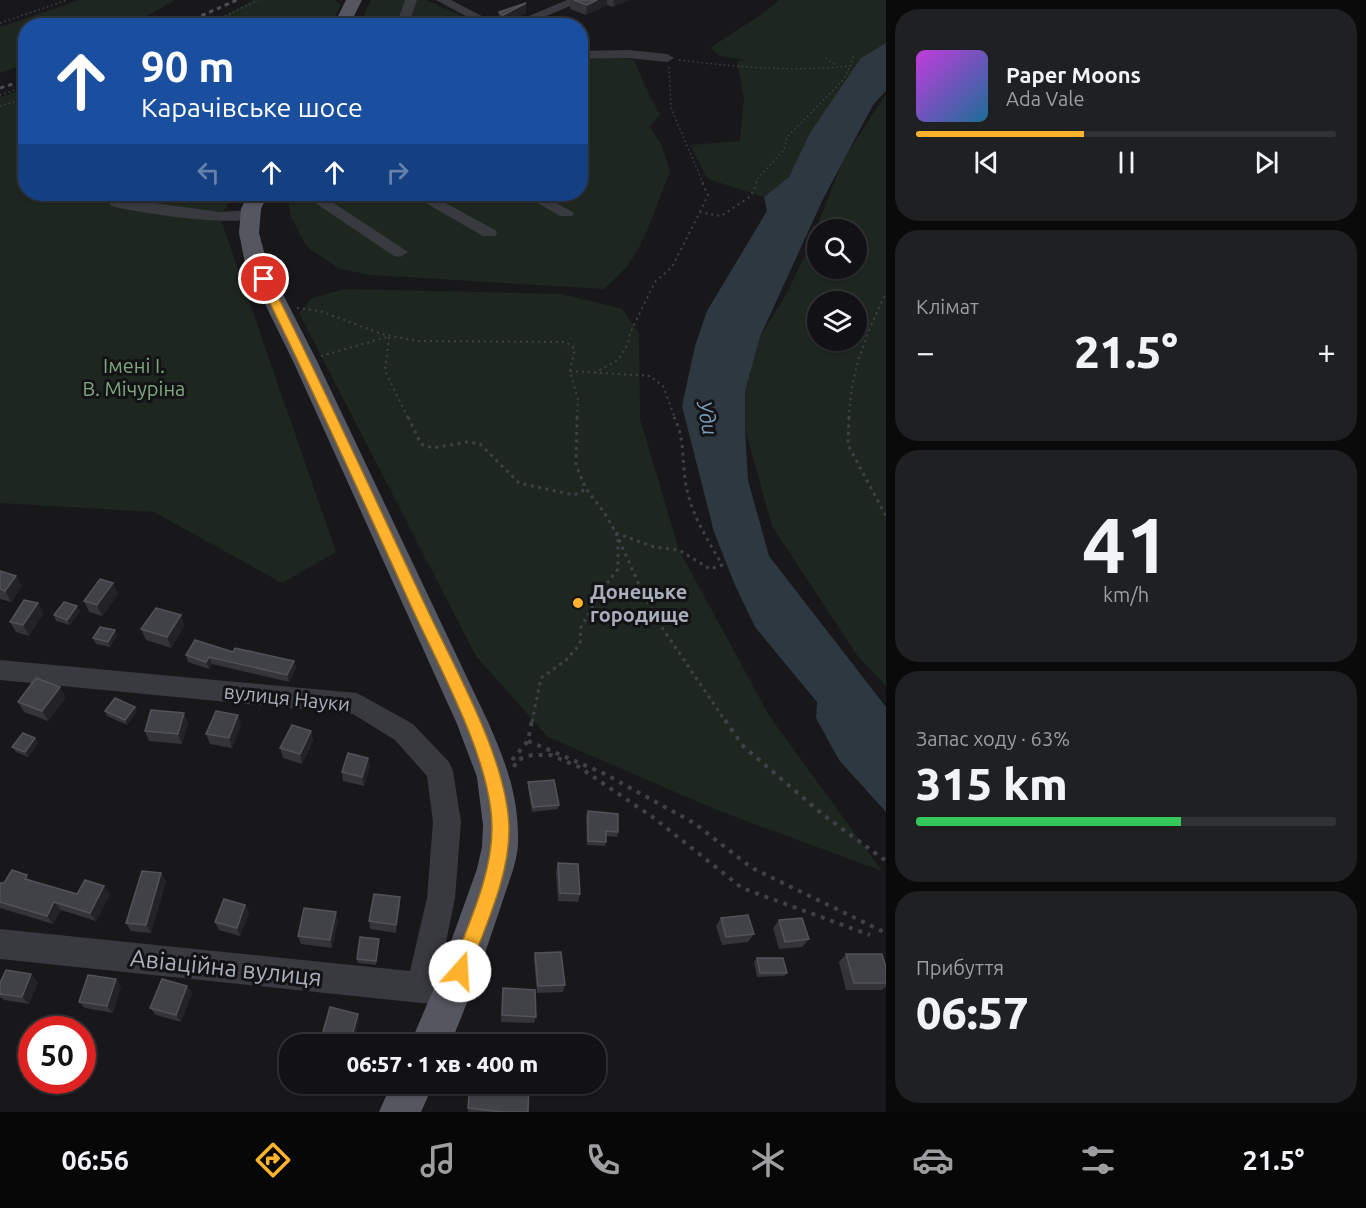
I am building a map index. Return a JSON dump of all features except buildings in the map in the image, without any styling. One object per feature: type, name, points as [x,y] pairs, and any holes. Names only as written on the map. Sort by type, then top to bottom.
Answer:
[{"type":"main road","points":[[345,18],[354,0]]},
{"type":"main road","points":[[254,204],[249,233],[256,263],[305,361],[473,724],[494,777],[504,783],[495,869],[437,990],[431,1034]]},
{"type":"main road","points":[[400,1112],[408,1094]]},
{"type":"street","points":[[405,18],[411,0]]},
{"type":"street","points":[[442,0],[469,18]]},
{"type":"street","points":[[532,18],[578,0]]},
{"type":"street","points":[[588,55],[628,54],[667,58]]},
{"type":"street","points":[[321,201],[400,252]]},
{"type":"street","points":[[431,201],[489,233]]},
{"type":"street","points":[[543,201],[566,213]]},
{"type":"street","points":[[117,203],[220,217],[254,204]]},
{"type":"street","name":"вулиця Науки","points":[[0,670],[357,704],[404,732],[440,771],[447,822],[437,990]]},
{"type":"street","name":"Авіаційна вулиця","points":[[0,944],[437,990]]},
{"type":"path","points":[[0,23],[67,0]]},
{"type":"path","points":[[221,18],[258,0]]},
{"type":"path","points":[[700,212],[722,216],[751,196],[758,178],[784,150],[787,137],[844,79],[854,55]]},
{"type":"path","points":[[594,373],[618,360],[628,344],[630,333],[655,282],[672,267],[708,195],[671,108],[672,88],[667,58],[771,70],[850,66]]},
{"type":"path","points":[[826,58],[834,64],[834,68]]},
{"type":"path","points":[[0,95],[18,89]]},
{"type":"path","points":[[0,106],[18,100]]},
{"type":"path","points":[[886,292],[863,342],[850,388],[848,445],[886,516]]},
{"type":"path","points":[[278,310],[300,308],[363,326],[389,337],[421,344],[490,342],[521,345],[566,342],[575,350],[570,371],[578,400],[576,465],[586,489],[604,512],[616,533],[640,586],[663,628],[743,746],[822,814],[886,861]]},
{"type":"path","points":[[305,361],[389,337]]},
{"type":"path","points":[[389,337],[385,371],[421,444],[433,448],[467,441],[480,444],[519,483],[574,495],[586,489]]},
{"type":"path","points":[[570,371],[650,376],[663,386],[670,410],[680,428],[686,487],[693,513],[722,565],[710,569],[679,550],[654,547],[616,533]]},
{"type":"path","points":[[504,783],[514,756],[528,741],[541,678],[566,660],[580,644],[581,627],[604,587],[618,569],[619,548],[616,533]]},
{"type":"path","points":[[528,741],[603,773],[694,823],[753,868],[886,933]]},
{"type":"path","points":[[504,783],[517,760],[532,755],[551,755],[579,767],[654,818],[742,888],[870,935]]},
{"type":"green space","points":[[80,0],[175,0],[143,18],[27,18]]},
{"type":"green space","points":[[254,0],[335,0],[341,5],[334,18],[219,18]]},
{"type":"green space","points":[[371,0],[426,0],[466,18],[363,18]]},
{"type":"green space","points":[[779,0],[886,0],[886,45],[789,177],[764,197],[708,179],[690,145],[740,141],[744,98],[737,61],[745,60],[720,56],[710,48],[765,12]]},
{"type":"green space","points":[[18,21],[18,67],[0,73],[0,27]]},
{"type":"green space","points":[[622,58],[634,60],[660,114],[650,127],[662,146],[670,173],[641,244],[625,269],[604,289],[371,275],[340,269],[307,247],[291,217],[288,201],[588,201],[588,60]]},
{"type":"green space","name":"Імені І. В. Мічуріна","points":[[18,91],[18,201],[230,201],[220,217],[336,552],[282,583],[154,512],[0,503],[0,97]]},
{"type":"green space","points":[[886,94],[886,686],[857,655],[772,526],[745,429],[745,391],[760,337],[787,293],[807,251],[807,279],[867,279],[867,219],[820,219],[843,160]]},
{"type":"green space","name":"Донецьке городище","points":[[346,289],[561,294],[622,309],[639,334],[640,419],[679,550],[770,717],[882,871],[717,810],[548,737],[476,656],[299,313],[312,298]]},
{"type":"water","name":"Уди","points":[[886,43],[886,91],[873,105],[814,219],[807,219],[807,234],[760,337],[745,391],[745,429],[748,480],[769,556],[886,707],[886,812],[839,760],[816,718],[817,702],[755,627],[734,583],[714,532],[682,406],[695,346],[707,311],[767,211],[764,197],[789,177],[810,133],[861,58]]},
{"type":"railway","points":[[196,18],[237,0]]},
{"type":"railway","points":[[0,88],[18,82]]},
{"type":"place","name":"Донецьке городище","points":[[578,603]]},
{"type":"route","points":[[264,279],[305,361],[473,724],[494,777],[500,825],[500,847],[495,869],[460,971]]}]
